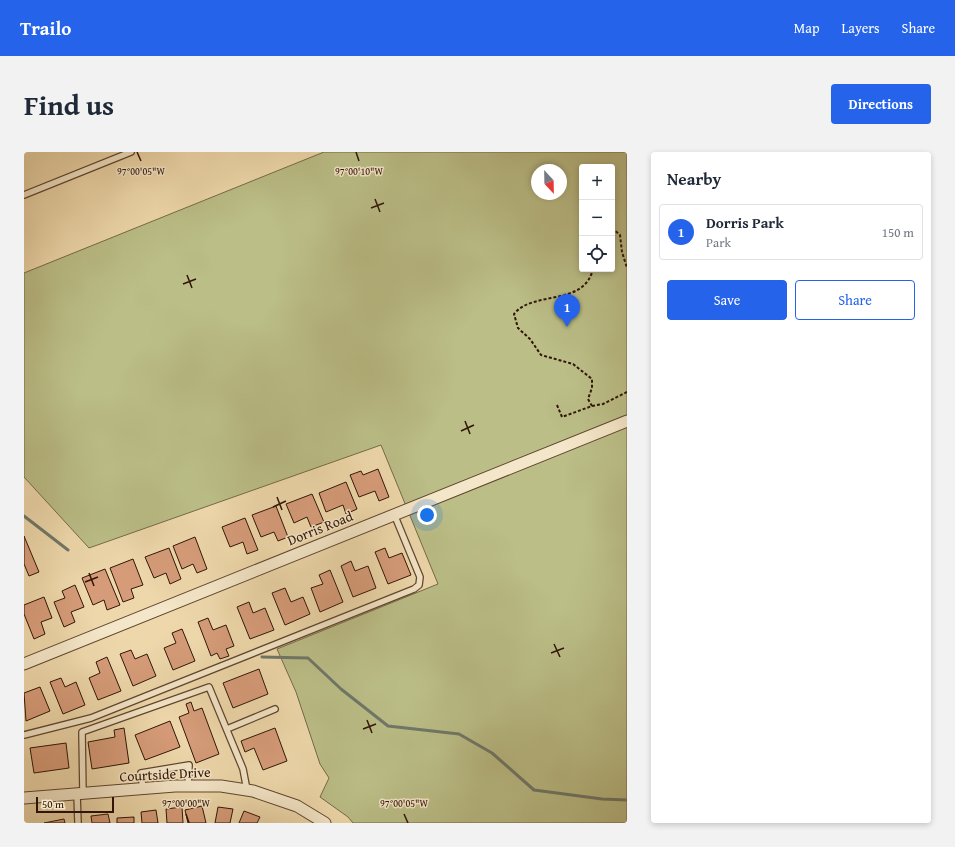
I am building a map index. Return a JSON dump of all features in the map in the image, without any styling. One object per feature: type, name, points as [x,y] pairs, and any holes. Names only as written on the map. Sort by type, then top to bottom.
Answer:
[{"type":"street","name":"Dorris Road","points":[[24,664],[627,420]]},
{"type":"street","name":"Courtside Drive","points":[[24,798],[188,786],[221,786],[247,790],[297,806],[325,823]]},
{"type":"lane","points":[[24,195],[131,152]]},
{"type":"lane","points":[[24,735],[91,718],[414,588],[419,585],[420,577],[394,514]]},
{"type":"lane","points":[[78,823],[82,732],[209,687],[243,769],[247,790]]},
{"type":"lane","points":[[227,729],[275,710]]},
{"type":"lane","points":[[143,789],[141,772],[189,765],[188,786]]},
{"type":"path","points":[[615,231],[620,235],[622,252],[627,268]]},
{"type":"path","points":[[592,272],[591,276],[580,288],[558,298],[524,304],[514,314],[518,328],[530,339],[541,355],[573,364],[592,379],[592,388],[588,399],[592,406]]},
{"type":"path","points":[[557,405],[562,417],[592,406],[603,404],[627,392]]},
{"type":"green space","points":[[324,152],[627,152],[627,823],[353,823],[348,817],[320,797],[329,778],[320,764],[296,692],[277,649],[438,584],[381,445],[89,548],[24,477],[24,273]]},
{"type":"building","points":[[378,469],[389,497],[379,501],[375,491],[359,497],[350,475],[361,471],[363,475]]},
{"type":"building","points":[[346,482],[357,509],[346,514],[343,505],[326,512],[319,493]]},
{"type":"building","points":[[312,494],[324,522],[311,527],[307,517],[294,523],[286,504]]},
{"type":"building","points":[[276,506],[288,537],[278,541],[274,532],[261,537],[252,515]]},
{"type":"building","points":[[245,518],[258,550],[247,554],[243,542],[230,547],[222,527]]},
{"type":"building","points":[[24,536],[39,572],[29,576],[24,564]]},
{"type":"building","points":[[195,537],[207,569],[197,573],[193,564],[182,569],[173,546]]},
{"type":"building","points":[[169,548],[181,579],[170,584],[166,573],[154,578],[145,557]]},
{"type":"building","points":[[385,548],[389,558],[402,553],[411,575],[388,584],[375,552]]},
{"type":"building","points":[[133,559],[143,585],[131,589],[134,598],[123,602],[110,568]]},
{"type":"building","points":[[351,561],[355,571],[368,566],[376,588],[353,597],[341,566]]},
{"type":"building","points":[[105,569],[120,605],[107,610],[104,600],[93,605],[82,578]]},
{"type":"building","points":[[330,570],[343,602],[320,612],[311,588],[323,584],[319,575]]},
{"type":"building","points":[[75,585],[84,607],[71,612],[75,622],[64,627],[54,602],[65,598],[62,591]]},
{"type":"building","points":[[285,588],[291,602],[303,597],[310,614],[285,625],[272,593]]},
{"type":"building","points":[[44,597],[52,618],[41,622],[45,634],[34,639],[24,614],[24,605]]},
{"type":"building","points":[[249,602],[253,613],[265,608],[274,630],[250,639],[237,607]]},
{"type":"building","points":[[208,618],[213,630],[226,625],[234,646],[226,649],[229,656],[220,659],[217,653],[211,656],[198,622]]},
{"type":"building","points":[[182,629],[195,661],[173,670],[164,648],[176,643],[172,633]]},
{"type":"building","points":[[131,650],[135,659],[147,654],[156,676],[133,686],[120,654]]},
{"type":"building","points":[[107,657],[121,691],[98,700],[89,678],[100,673],[96,662]]},
{"type":"building","points":[[259,669],[268,694],[233,708],[223,683]]},
{"type":"building","points":[[61,678],[65,687],[76,682],[85,705],[63,714],[50,682]]},
{"type":"building","points":[[40,687],[50,711],[26,721],[24,693]]},
{"type":"building","points":[[191,702],[194,711],[202,708],[219,754],[196,763],[179,717],[189,713],[186,704]]},
{"type":"building","points":[[170,721],[180,747],[145,760],[135,735]]},
{"type":"building","points":[[124,728],[129,763],[92,769],[88,742],[115,737],[114,730]]},
{"type":"building","points":[[275,728],[287,761],[263,770],[254,748],[245,752],[241,741]]},
{"type":"building","points":[[66,743],[69,768],[34,773],[30,748]]},
{"type":"building","points":[[202,806],[206,823],[188,823],[185,810]]},
{"type":"building","points":[[182,807],[183,823],[167,823],[166,809]]},
{"type":"building","points":[[218,807],[233,809],[230,823],[215,823]]},
{"type":"building","points":[[156,810],[158,823],[142,823],[141,812]]},
{"type":"building","points":[[244,811],[260,817],[257,823],[239,823]]},
{"type":"building","points":[[108,814],[110,823],[92,823],[91,816]]},
{"type":"building","points":[[134,817],[134,823],[117,823],[117,818]]},
{"type":"building","points":[[64,819],[65,823],[44,823]]},
{"type":"waterway","points":[[24,516],[68,550]]},
{"type":"waterway","points":[[262,657],[308,658],[341,689],[388,726],[459,734],[492,753],[534,790],[602,799],[627,800]]},
{"type":"place","name":"Dorris Park","points":[[567,327]]}]
